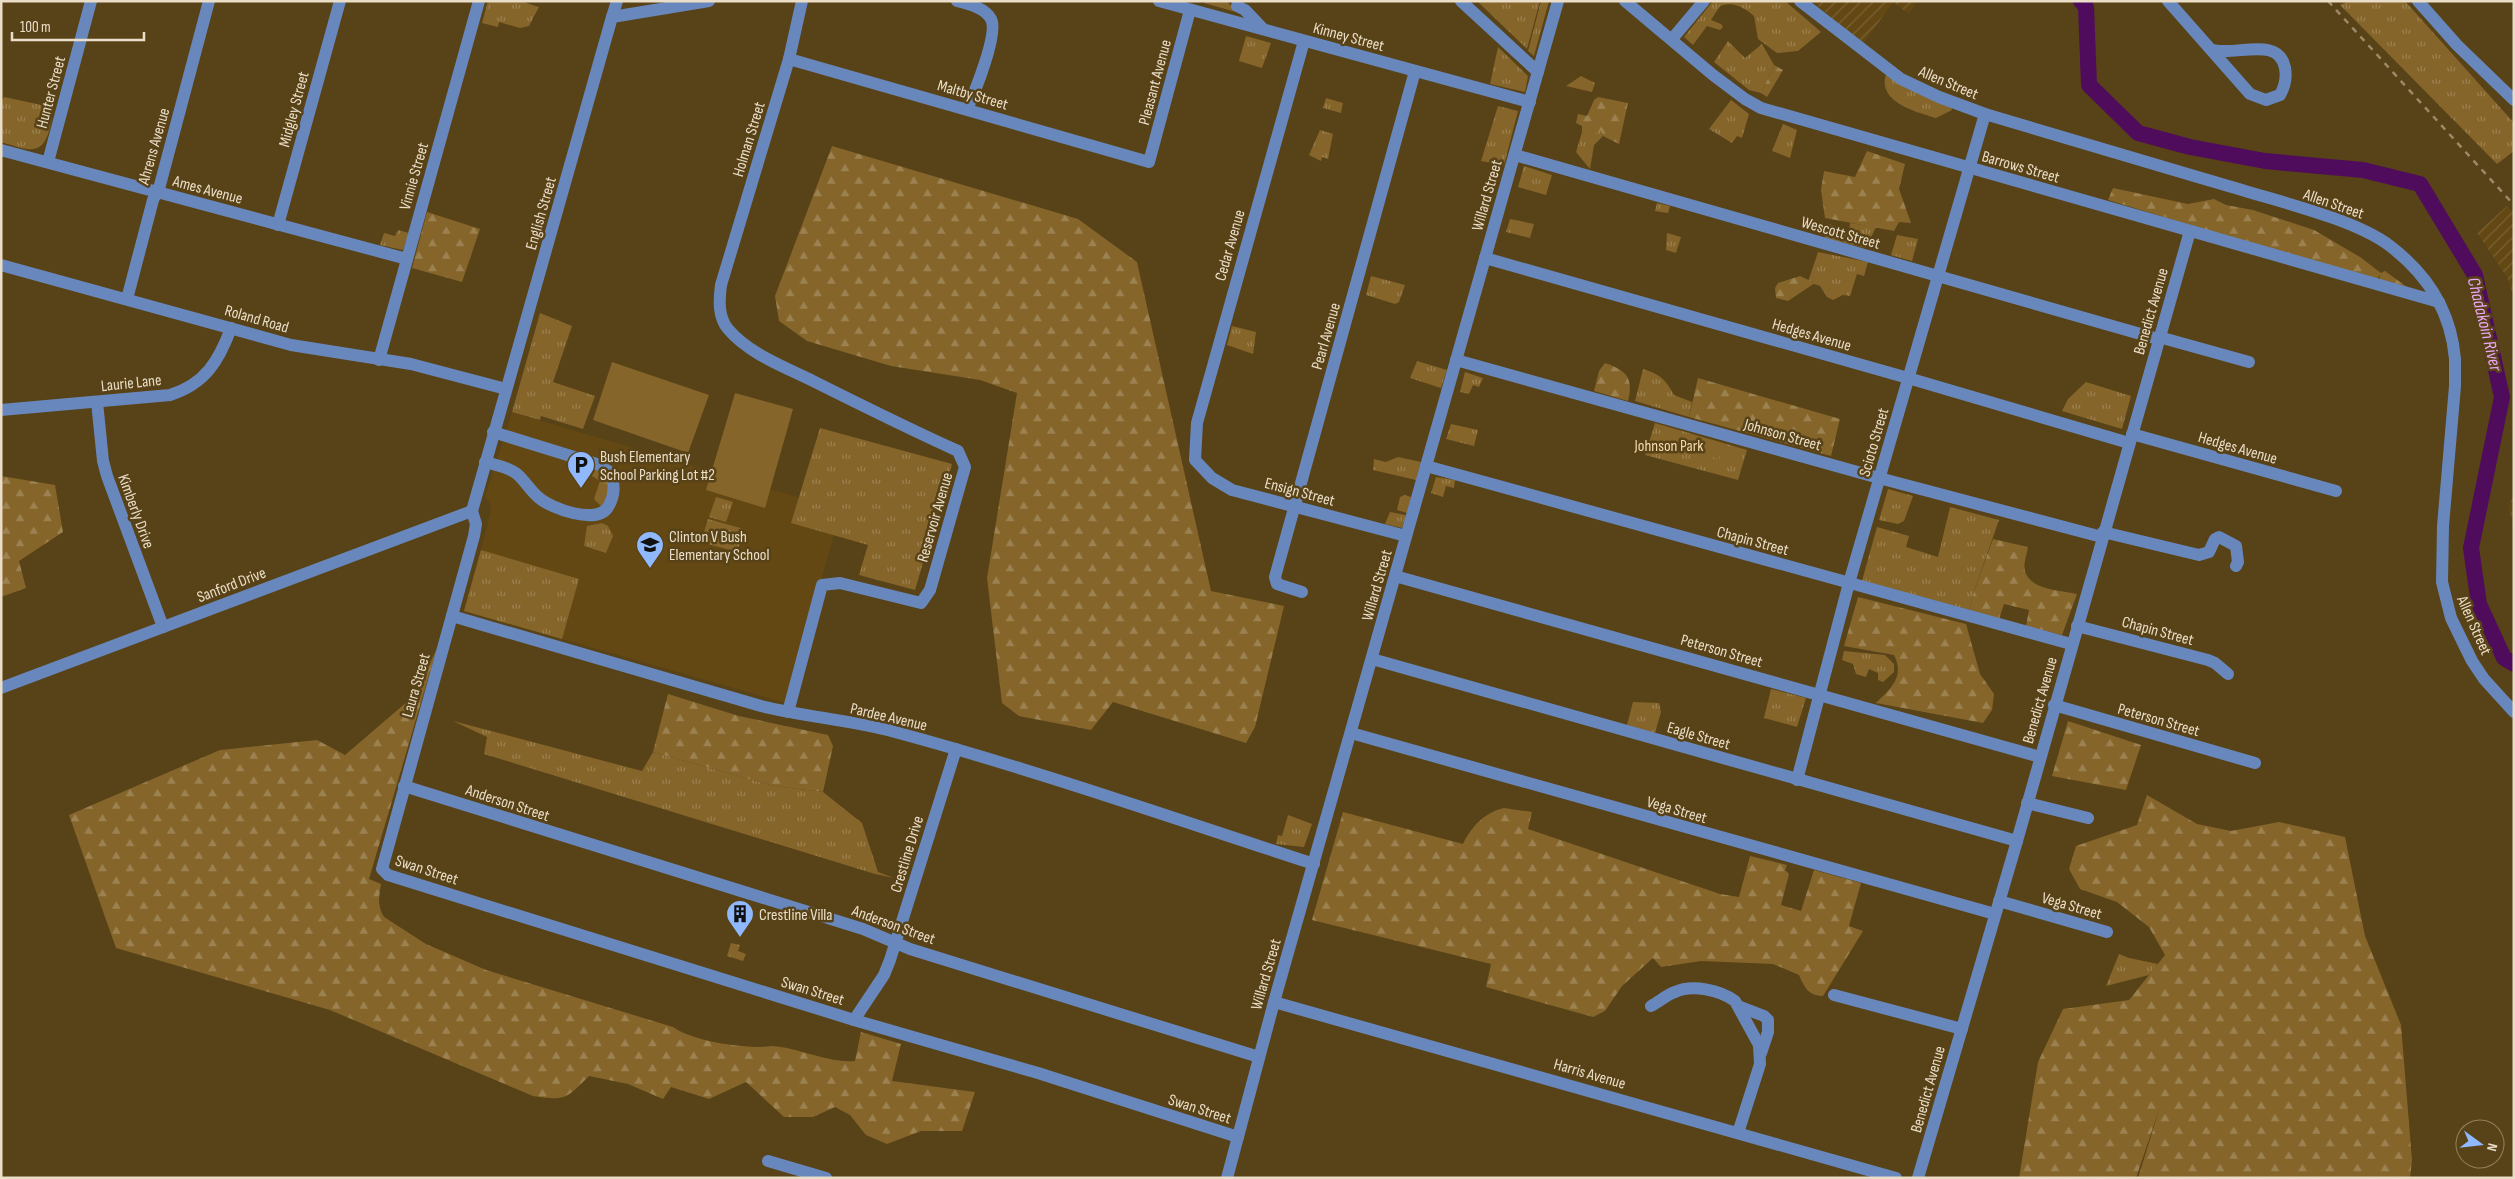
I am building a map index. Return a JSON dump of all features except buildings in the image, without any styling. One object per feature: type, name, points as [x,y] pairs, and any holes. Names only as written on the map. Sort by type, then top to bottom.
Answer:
[{"type":"street","name":"Hunter Street","points":[[48,162],[91,1]]},
{"type":"street","name":"Ahrens Avenue","points":[[127,299],[209,1]]},
{"type":"street","name":"Midgley Street","points":[[278,225],[340,1]]},
{"type":"street","name":"Vinnie Street","points":[[379,360],[479,1]]},
{"type":"street","name":"English Street","points":[[472,511],[617,1]]},
{"type":"street","points":[[612,17],[709,1]]},
{"type":"street","name":"Holman Street","points":[[721,285],[789,59],[802,1]]},
{"type":"street","points":[[957,1],[987,15],[993,26],[990,42],[967,109]]},
{"type":"street","name":"Kinney Street","points":[[1159,1],[1530,102]]},
{"type":"street","points":[[1461,1],[1538,72]]},
{"type":"street","name":"Willard Street","points":[[1227,1178],[1274,1002],[1558,1]]},
{"type":"street","name":"Barrows Street","points":[[1625,1],[1713,75],[1745,99],[1761,108],[2439,302]]},
{"type":"street","points":[[1672,39],[1704,1]]},
{"type":"street","name":"Allen Street","points":[[1800,1],[1901,79],[1938,97],[1985,114],[2284,203],[2362,229],[2388,244],[2414,266],[2425,278],[2449,324],[2455,359],[2441,556],[2445,601],[2472,662],[2484,679],[2514,712]]},
{"type":"street","points":[[2168,1],[2210,49],[2250,94],[2266,100],[2280,94],[2286,79],[2285,68],[2280,56],[2275,52],[2259,49],[2224,52],[2210,49]]},
{"type":"street","points":[[2421,2],[2514,100]]},
{"type":"street","points":[[1234,4],[1241,11],[1242,23]]},
{"type":"street","points":[[1234,4],[1245,10],[1264,30]]},
{"type":"street","name":"Pleasant Avenue","points":[[1149,162],[1190,10]]},
{"type":"street","name":"Cedar Avenue","points":[[1195,460],[1197,423],[1304,41]]},
{"type":"street","name":"Maltby Street","points":[[789,59],[1149,162]]},
{"type":"street","name":"Pearl Avenue","points":[[1302,592],[1277,584],[1275,581],[1415,71]]},
{"type":"street","name":"Scioto Street","points":[[1797,780],[1848,583],[1985,114]]},
{"type":"street","name":"Ames Avenue","points":[[1,150],[407,259]]},
{"type":"street","name":"Wescott Street","points":[[1515,155],[1938,277],[2249,362]]},
{"type":"street","name":"Benedict Avenue","points":[[1918,1178],[2190,231]]},
{"type":"street","name":"Hedges Avenue","points":[[1485,258],[2130,439],[2336,491]]},
{"type":"street","name":"Roland Road","points":[[1,265],[291,345],[430,369],[506,389]]},
{"type":"street","name":"Reservoir Avenue","points":[[721,285],[720,313],[727,328],[738,339],[777,363],[958,451],[965,467],[930,590],[921,603],[840,583],[822,585],[788,712]]},
{"type":"street","name":"Laurie Lane","points":[[1,410],[170,395],[192,386],[213,367],[221,354],[231,328]]},
{"type":"street","name":"Johnson Street","points":[[1456,360],[1879,478],[2102,535],[2195,555],[2209,552],[2215,539],[2219,537],[2236,546],[2238,562],[2236,566]]},
{"type":"street","name":"Kimberly Drive","points":[[97,402],[103,461],[107,476],[163,627]]},
{"type":"street","points":[[485,462],[514,472],[538,498],[561,509],[596,516],[606,510],[613,495],[615,488],[611,473],[600,465],[494,432]]},
{"type":"street","name":"Ensign Street","points":[[1195,460],[1212,478],[1232,490],[1406,536]]},
{"type":"street","name":"Chapin Street","points":[[1426,466],[2071,644]]},
{"type":"street","name":"Sanford Drive","points":[[1,688],[472,511]]},
{"type":"street","name":"Laura Street","points":[[382,869],[475,530],[475,519],[472,511]]},
{"type":"street","name":"Peterson Street","points":[[1395,576],[2040,757]]},
{"type":"street","name":"Pardee Avenue","points":[[452,616],[788,712],[874,727],[956,749],[1314,864]]},
{"type":"street","name":"Chapin Street","points":[[2077,626],[2208,660],[2215,663],[2228,674]]},
{"type":"street","name":"Eagle Street","points":[[1372,659],[2016,841]]},
{"type":"street","name":"Peterson Street","points":[[2054,705],[2255,764]]},
{"type":"street","name":"Vega Street","points":[[1351,733],[1995,914]]},
{"type":"street","name":"Crestline Drive","points":[[854,1020],[884,974],[956,749]]},
{"type":"street","name":"Anderson Street","points":[[404,786],[1259,1057]]},
{"type":"street","points":[[2027,803],[2088,818]]},
{"type":"street","name":"Swan Street","points":[[382,869],[388,876],[854,1020],[1038,1073],[1238,1137]]},
{"type":"street","name":"Vega Street","points":[[1999,901],[2107,932]]},
{"type":"street","points":[[1651,1006],[1674,992],[1698,987],[1730,997],[1738,1006],[1760,1045],[1761,1053],[1760,1064],[1738,1132]]},
{"type":"street","points":[[1834,995],[1962,1029]]},
{"type":"street","name":"Harris Avenue","points":[[1274,1002],[1896,1178]]},
{"type":"street","points":[[1738,1006],[1764,1016],[1768,1020],[1768,1032],[1761,1053]]},
{"type":"street","points":[[768,1161],[826,1178]]},
{"type":"shaded area","points":[[1812,1],[1917,1],[1909,14],[1893,2],[1863,44]]},
{"type":"shaded area","points":[[2507,206],[2514,213],[2514,298],[2507,277],[2477,233]]},
{"type":"shaded area","name":"Clinton V Bush Elementary School","points":[[512,412],[841,510],[786,703],[464,611],[491,512],[490,502],[485,497]]},
{"type":"shaded area","points":[[2514,490],[2514,528],[2509,509]]},
{"type":"green space","points":[[488,1],[520,1],[539,7],[529,26],[520,28],[499,22],[498,27],[482,23]]},
{"type":"green space","points":[[1205,1],[1227,1],[1236,12],[1204,3]]},
{"type":"green space","points":[[1477,1],[1540,1],[1527,49]]},
{"type":"green space","points":[[1541,1],[1549,1],[1534,56],[1528,51]]},
{"type":"green space","points":[[1713,1],[1785,1],[1821,32],[1798,51],[1777,53],[1758,39],[1754,16],[1738,6],[1730,4],[1720,6],[1711,20],[1721,24],[1723,27],[1720,30],[1707,26],[1693,45],[1684,37]]},
{"type":"green space","points":[[2348,1],[2405,1],[2514,123],[2514,151],[2497,164],[2340,5]]},
{"type":"green space","points":[[1246,36],[1271,43],[1262,68],[1239,61]]},
{"type":"green space","points":[[1728,41],[1745,58],[1762,44],[1774,65],[1761,93],[1749,90],[1714,62]]},
{"type":"green space","points":[[1498,47],[1528,76],[1525,92],[1490,84]]},
{"type":"green space","points":[[1774,65],[1783,70],[1767,97],[1761,93]]},
{"type":"green space","points":[[1886,74],[1951,107],[1952,110],[1936,118],[1909,109],[1893,99],[1887,92],[1885,84]]},
{"type":"green space","points":[[1581,76],[1595,83],[1592,92],[1566,86]]},
{"type":"green space","points":[[4,97],[51,107],[52,116],[49,131],[46,140],[41,145],[36,148],[24,149],[1,142],[1,103]]},
{"type":"green space","points":[[1598,97],[1628,103],[1619,144],[1603,136],[1601,131],[1587,135],[1582,132],[1582,126],[1576,123],[1578,114],[1587,116],[1594,100]]},
{"type":"green space","points":[[1326,98],[1343,103],[1341,113],[1323,108]]},
{"type":"green space","points":[[1731,100],[1749,114],[1742,138],[1737,136],[1732,143],[1709,129]]},
{"type":"green space","points":[[1498,106],[1518,111],[1504,165],[1481,161]]},
{"type":"green space","points":[[1783,124],[1797,130],[1790,158],[1772,151]]},
{"type":"green space","points":[[1320,130],[1333,134],[1328,159],[1322,157],[1321,161],[1309,155]]},
{"type":"green space","points":[[1601,131],[1603,136],[1594,145],[1590,169],[1576,152],[1582,132],[1585,134]]},
{"type":"green space","points":[[832,146],[1078,219],[1137,262],[1211,591],[1284,606],[1255,727],[1246,743],[1113,702],[1091,730],[1019,716],[1002,703],[987,578],[1017,393],[980,380],[891,366],[807,341],[779,321],[775,296]]},
{"type":"green space","points":[[1867,151],[1905,164],[1899,189],[1911,223],[1899,222],[1894,231],[1825,218],[1821,190],[1824,171],[1855,177]]},
{"type":"green space","points":[[1524,166],[1552,175],[1546,195],[1518,187]]},
{"type":"green space","points":[[2113,188],[2188,204],[2214,199],[2226,205],[2253,210],[2314,230],[2360,257],[2381,273],[2385,271],[2411,290],[2379,282],[2380,275],[2376,281],[2108,200]]},
{"type":"green space","points":[[1657,203],[1670,206],[1668,213],[1655,211]]},
{"type":"green space","points":[[427,212],[480,229],[462,282],[412,268]]},
{"type":"green space","points":[[1510,219],[1534,224],[1530,238],[1506,232]]},
{"type":"green space","points":[[1850,223],[1876,227],[1866,248],[1824,238],[1829,224],[1849,231]]},
{"type":"green space","points":[[398,230],[409,233],[403,250],[380,245],[384,233],[395,236]]},
{"type":"green space","points":[[1667,233],[1681,237],[1676,253],[1666,250]]},
{"type":"green space","points":[[1897,235],[1918,239],[1912,261],[1891,255]]},
{"type":"green space","points":[[1818,252],[1868,262],[1864,276],[1857,274],[1850,296],[1843,295],[1833,300],[1827,297],[1820,286],[1808,282]]},
{"type":"green space","points":[[1371,276],[1405,285],[1399,302],[1395,304],[1366,295]]},
{"type":"green space","points":[[1800,276],[1815,283],[1788,301],[1776,298],[1775,288],[1778,283]]},
{"type":"green space","points":[[540,313],[572,326],[553,382],[595,396],[583,429],[541,416],[540,420],[512,412]]},
{"type":"green space","points":[[1232,326],[1256,332],[1253,354],[1227,345]]},
{"type":"green space","points":[[1417,361],[1447,370],[1441,388],[1410,378]]},
{"type":"green space","points":[[612,362],[709,395],[688,453],[593,420]]},
{"type":"green space","points":[[1605,363],[1627,376],[1630,386],[1628,401],[1594,391],[1599,371]]},
{"type":"green space","points":[[1643,369],[1662,378],[1674,395],[1692,402],[1689,417],[1635,401]]},
{"type":"green space","points":[[1465,372],[1483,378],[1479,387],[1473,385],[1469,394],[1460,392]]},
{"type":"green space","points":[[1698,378],[1840,419],[1831,456],[1689,417]]},
{"type":"green space","points":[[2086,382],[2131,396],[2122,429],[2062,411],[2068,399]]},
{"type":"green space","points":[[735,393],[793,409],[765,508],[706,490]]},
{"type":"green space","name":"Johnson Park","points":[[1655,423],[1747,450],[1738,480],[1645,455]]},
{"type":"green space","points":[[1451,424],[1478,430],[1474,446],[1446,439]]},
{"type":"green space","points":[[820,428],[952,464],[915,590],[859,575],[868,545],[791,523]]},
{"type":"green space","points":[[1691,437],[1722,446],[1719,459],[1688,450]]},
{"type":"green space","points":[[1398,457],[1421,462],[1416,480],[1373,470],[1374,459],[1386,462]]},
{"type":"green space","points":[[596,469],[604,477],[608,486],[607,496],[601,506],[594,499],[600,481],[592,476]]},
{"type":"green space","points":[[1,476],[55,485],[63,532],[19,561],[26,588],[1,597]]},
{"type":"green space","points":[[1436,477],[1455,480],[1454,488],[1446,486],[1443,497],[1431,493]]},
{"type":"green space","points":[[1888,489],[1913,496],[1904,521],[1898,524],[1879,520]]},
{"type":"green space","points":[[1405,495],[1411,497],[1407,513],[1397,510],[1400,497]]},
{"type":"green space","points":[[716,497],[733,502],[726,522],[709,517]]},
{"type":"green space","points":[[1950,507],[1999,520],[1972,597],[1970,610],[1862,581],[1877,527],[1909,536],[1906,547],[1938,557]]},
{"type":"green space","points":[[1390,512],[1406,515],[1402,528],[1385,524]]},
{"type":"green space","points":[[708,519],[744,529],[737,552],[701,542]]},
{"type":"green space","points":[[602,523],[608,526],[613,536],[606,553],[584,546],[587,526]]},
{"type":"green space","points":[[1993,539],[2028,547],[2025,571],[2028,577],[2039,586],[2077,594],[2062,635],[2026,626],[2029,610],[2004,604],[1999,619],[1970,610],[1972,597]]},
{"type":"green space","points":[[481,550],[579,579],[562,639],[464,611]]},
{"type":"green space","points":[[1858,597],[1966,624],[1980,674],[1994,694],[1992,710],[1983,723],[1876,703],[1895,682],[1898,670],[1897,663],[1894,655],[1844,646]]},
{"type":"green space","points":[[437,648],[369,879],[381,884],[379,905],[384,917],[426,944],[486,970],[673,1027],[692,1036],[715,1042],[740,1046],[783,1047],[824,1058],[844,1061],[855,1061],[861,1032],[901,1044],[892,1081],[975,1092],[962,1131],[921,1131],[887,1144],[866,1135],[850,1115],[835,1107],[813,1117],[784,1117],[746,1082],[709,1099],[671,1087],[663,1099],[628,1084],[589,1076],[575,1090],[565,1096],[552,1098],[533,1096],[330,1010],[116,948],[69,815],[220,750],[317,740],[345,755],[415,695]]},
{"type":"green space","points":[[1844,651],[1885,655],[1894,664],[1894,672],[1883,682],[1878,680],[1878,673],[1869,669],[1866,677],[1856,674],[1853,664],[1842,660]]},
{"type":"green space","points":[[1771,689],[1806,698],[1797,727],[1764,718]]},
{"type":"green space","points":[[668,694],[739,716],[828,735],[833,746],[823,792],[774,786],[653,752]]},
{"type":"green space","points":[[1633,702],[1659,703],[1661,712],[1655,733],[1627,725]]},
{"type":"green space","points":[[453,721],[642,771],[653,752],[774,786],[823,792],[862,823],[878,872],[894,878],[875,874],[484,754],[487,737]]},
{"type":"green space","points":[[2068,721],[2141,745],[2126,790],[2052,776]]},
{"type":"green space","points":[[2147,795],[2197,824],[2231,831],[2279,822],[2345,837],[2365,936],[2401,1025],[2412,1160],[2410,1178],[2138,1178],[2160,1107],[2136,1178],[2019,1178],[2038,1062],[2063,1009],[2129,1000],[2165,955],[2149,927],[2117,902],[2080,889],[2069,869],[2076,846],[2137,825]]},
{"type":"green space","points":[[1504,808],[1532,812],[1528,829],[1720,894],[1739,897],[1750,856],[1787,865],[1785,870],[1789,874],[1781,905],[1801,911],[1814,870],[1861,883],[1849,926],[1863,931],[1823,996],[1811,993],[1799,975],[1773,964],[1701,961],[1661,967],[1653,958],[1622,986],[1605,1011],[1593,1017],[1486,987],[1491,964],[1312,920],[1343,812],[1463,844],[1479,821],[1491,813]]},
{"type":"green space","points":[[1288,815],[1312,824],[1304,847],[1276,844],[1278,835],[1282,836]]},
{"type":"green space","points":[[731,943],[740,945],[738,951],[746,954],[743,961],[727,956]]},
{"type":"green space","points":[[2119,954],[2158,964],[2149,975],[2106,986]]},
{"type":"waterway","name":"Chadakoin River","points":[[2081,1],[2086,7],[2089,85],[2138,133],[2190,147],[2265,161],[2363,170],[2420,184],[2475,275],[2502,397],[2471,548],[2479,604],[2504,658],[2514,664]]},
{"type":"railway","points":[[2328,1],[2514,205]]},
{"type":"place","name":"Bush Elementary School Parking Lot #2","points":[[581,489]]},
{"type":"place","name":"Clinton V Bush Elementary School","points":[[650,569]]},
{"type":"place","name":"Crestline Villa","points":[[740,938]]}]
